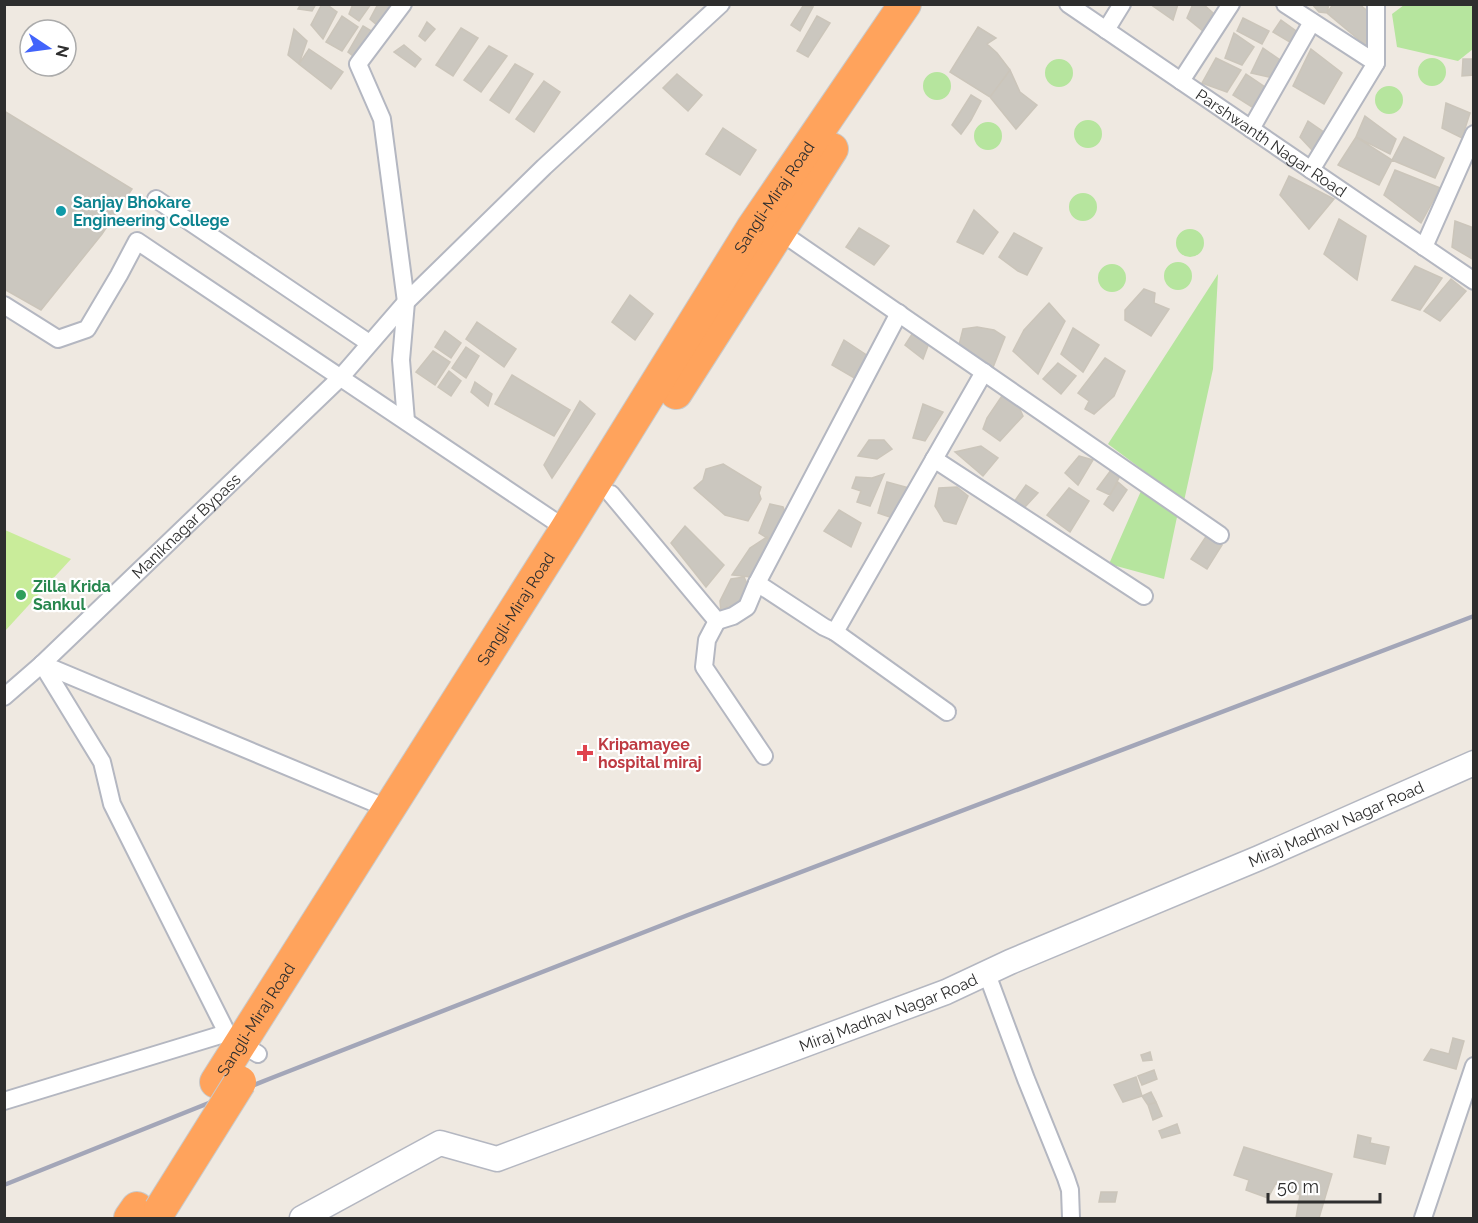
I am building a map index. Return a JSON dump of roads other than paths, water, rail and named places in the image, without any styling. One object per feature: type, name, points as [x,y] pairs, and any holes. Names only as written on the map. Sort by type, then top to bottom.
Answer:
[{"type":"highway","name":"Sangli-Miraj Road","points":[[145,1214],[228,1082],[242,1044],[753,227],[905,4]]},
{"type":"highway","name":"Sangli-Miraj Road","points":[[242,1044],[611,494],[924,4]]},
{"type":"street","points":[[403,4],[358,64],[382,119],[406,302],[401,360],[406,421]]},
{"type":"street","points":[[156,200],[369,343],[406,302],[544,167],[721,4]]},
{"type":"street","name":"Parshwanth Nagar Road","points":[[1068,4],[1473,280]]},
{"type":"street","points":[[1106,30],[1122,4]]},
{"type":"street","points":[[1181,81],[1231,4]]},
{"type":"street","points":[[1285,4],[1376,63]]},
{"type":"street","points":[[1311,170],[1376,63],[1376,4]]},
{"type":"street","points":[[1251,129],[1312,22]]},
{"type":"street","points":[[1424,247],[1473,134]]},
{"type":"street","points":[[779,231],[1220,535]]},
{"type":"street","points":[[4,305],[58,339],[87,328],[137,241],[566,529]]},
{"type":"street","points":[[764,756],[704,667],[707,640],[717,621],[733,616],[747,606],[898,313]]},
{"type":"street","name":"Maniknagar Bypass","points":[[4,697],[42,664],[341,377],[369,343]]},
{"type":"street","points":[[835,632],[984,372]]},
{"type":"street","points":[[934,459],[1144,596]]},
{"type":"street","points":[[611,494],[717,621]]},
{"type":"street","points":[[757,583],[835,632],[947,712]]},
{"type":"street","points":[[42,664],[389,809]]},
{"type":"street","points":[[4,1101],[242,1044],[112,804],[102,762],[42,664]]},
{"type":"street","name":"Miraj Madhav Nagar Road","points":[[302,1218],[440,1143],[497,1159],[946,992],[1010,962],[1259,858],[1473,763]]},
{"type":"street","points":[[987,974],[1066,1178],[1070,1190],[1071,1218]]},
{"type":"street","points":[[1423,1218],[1473,1066]]},
{"type":"railway","points":[[4,1185],[688,915],[1474,616]]},
{"type":"place","name":"Sanjay Bhokare Engineering College","points":[[61,211]]},
{"type":"place","name":"Zilla Krida Sankul","points":[[21,595]]},
{"type":"place","name":"Kripamayee hospital miraj","points":[[585,753]]}]
